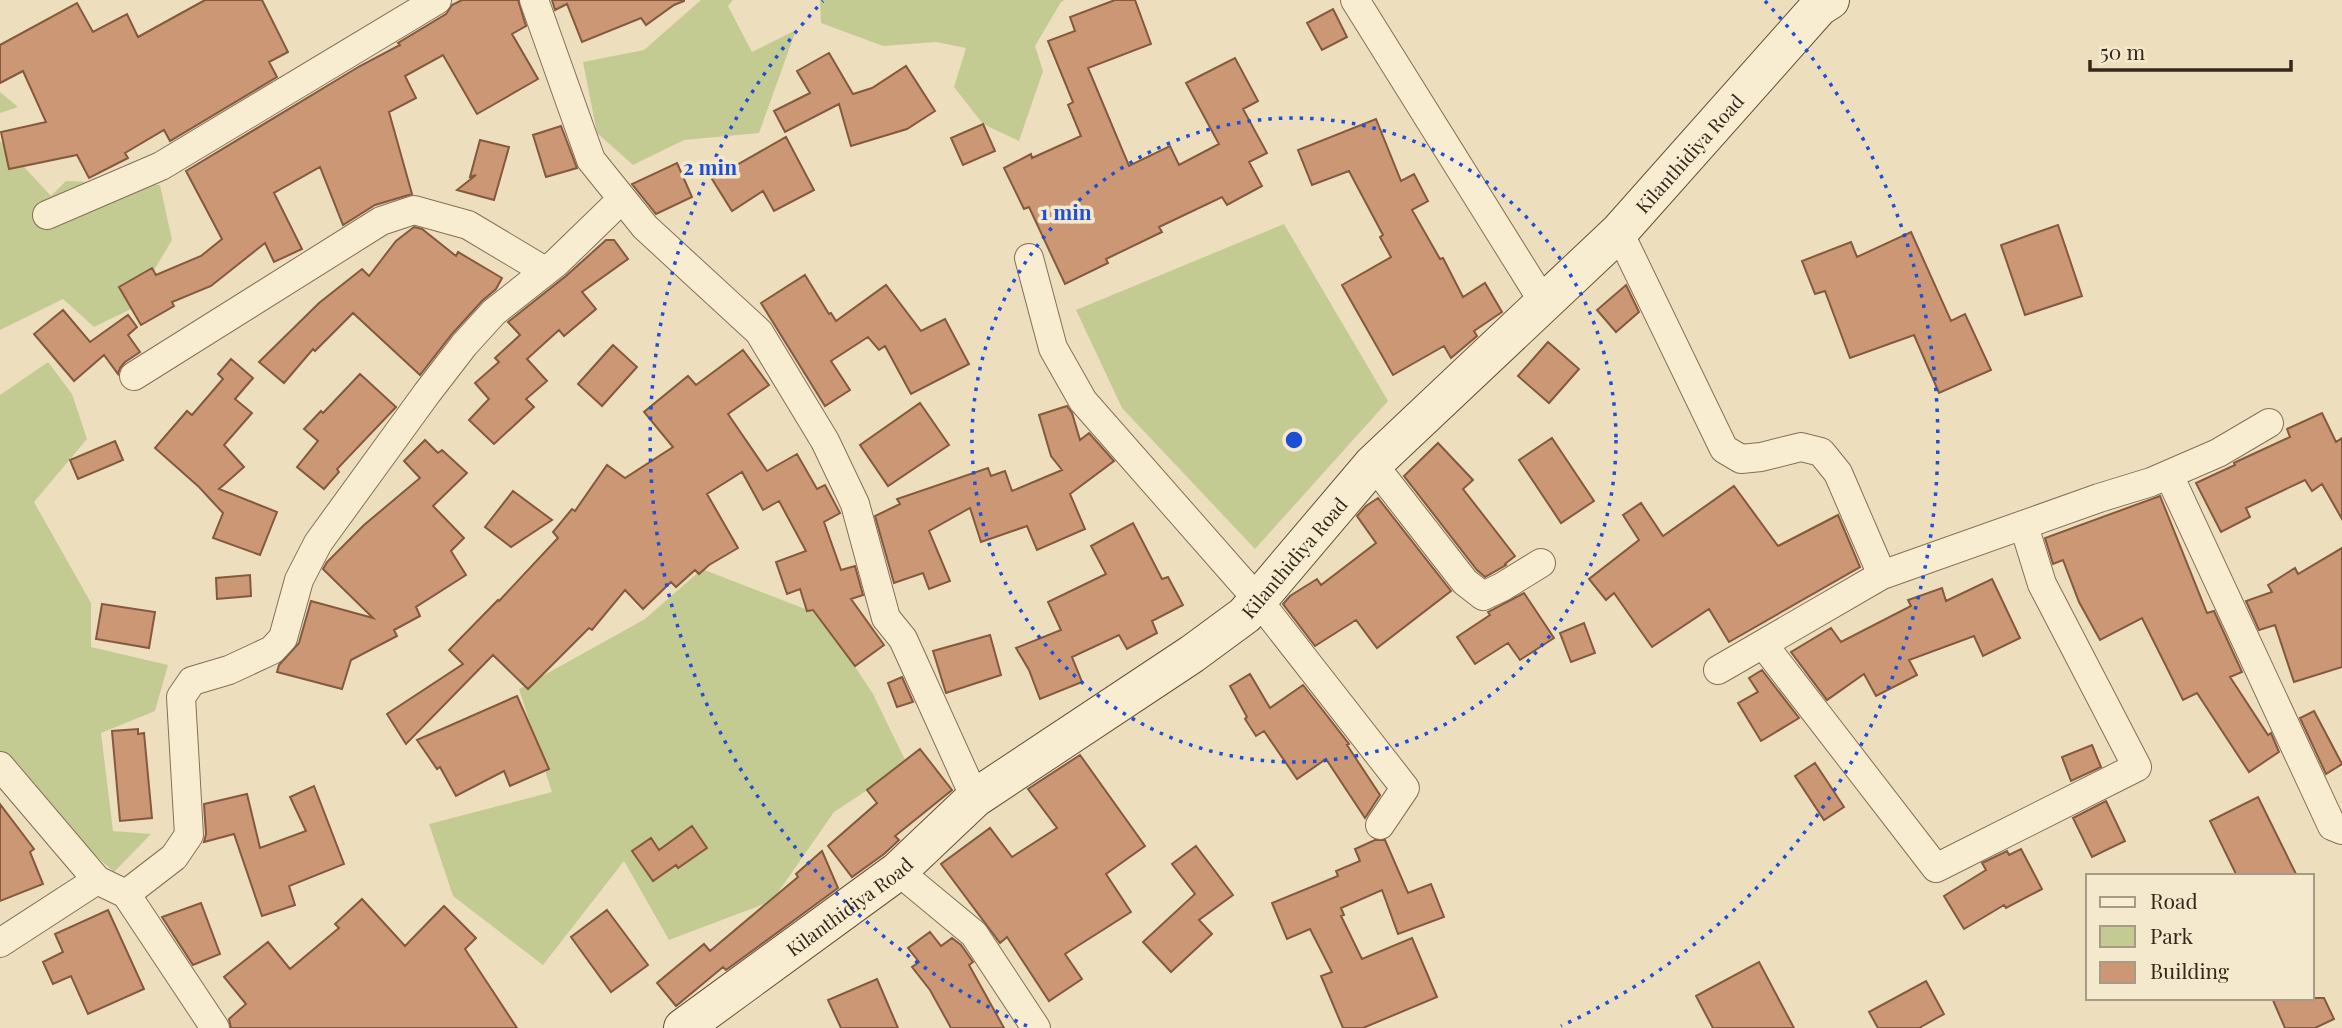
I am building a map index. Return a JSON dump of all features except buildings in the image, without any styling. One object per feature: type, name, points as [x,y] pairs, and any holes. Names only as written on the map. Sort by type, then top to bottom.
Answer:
[{"type":"street","points":[[47,215],[161,166],[437,0]]},
{"type":"street","points":[[534,0],[591,160],[645,228],[759,332],[818,430],[855,504],[886,618],[903,639],[975,798]]},
{"type":"street","points":[[1355,0],[1544,303]]},
{"type":"street","name":"Kilanthidiya Road","points":[[683,1028],[898,871],[975,798],[1192,654],[1245,615],[1373,464],[1619,232],[1819,7],[1830,0]]},
{"type":"street","points":[[126,894],[174,857],[189,835],[181,697],[186,689],[192,681],[229,670],[272,650],[283,638],[299,580],[318,543],[464,345],[494,312],[545,271],[622,199]]},
{"type":"street","points":[[134,376],[381,221],[414,210],[468,225],[545,271]]},
{"type":"street","points":[[1619,232],[1724,449],[1741,459],[1801,447],[1821,452],[1838,473],[1882,575]]},
{"type":"street","points":[[1029,258],[1053,348],[1083,401],[1258,600],[1405,788],[1380,825]]},
{"type":"street","points":[[1718,670],[1882,575],[2169,475],[2218,453],[2269,423]]},
{"type":"street","points":[[1373,464],[1465,582],[1483,596],[1541,563]]},
{"type":"street","points":[[2169,475],[2332,826],[2342,830]]},
{"type":"street","points":[[1763,644],[1936,868],[2137,766],[2042,584],[2024,526]]},
{"type":"street","points":[[0,766],[97,880],[126,894],[215,1028]]},
{"type":"street","points":[[898,871],[974,934],[1036,1028]]},
{"type":"street","points":[[0,943],[97,880]]},
{"type":"green space","points":[[701,0],[733,0],[728,6],[752,52],[796,30],[759,133],[684,140],[633,165],[597,133],[583,62],[644,50]]},
{"type":"green space","points":[[820,0],[1065,0],[1061,2],[1035,46],[1043,71],[1019,141],[983,124],[954,87],[966,48],[936,42],[883,46],[821,23]]},
{"type":"green space","points":[[0,92],[18,107],[0,113]]},
{"type":"green space","points":[[0,141],[51,196],[66,181],[160,185],[172,240],[131,309],[94,327],[63,299],[0,330]]},
{"type":"green space","points":[[1284,224],[1388,401],[1255,549],[1122,408],[1076,310]]},
{"type":"green space","points":[[48,362],[72,394],[87,439],[34,502],[91,603],[91,647],[168,665],[155,711],[101,733],[113,831],[151,834],[114,872],[47,813],[0,761],[0,395]]},
{"type":"green space","points":[[702,569],[821,615],[873,694],[907,764],[834,812],[772,901],[669,940],[624,861],[543,965],[453,896],[429,824],[552,792],[519,689],[645,619]]}]
